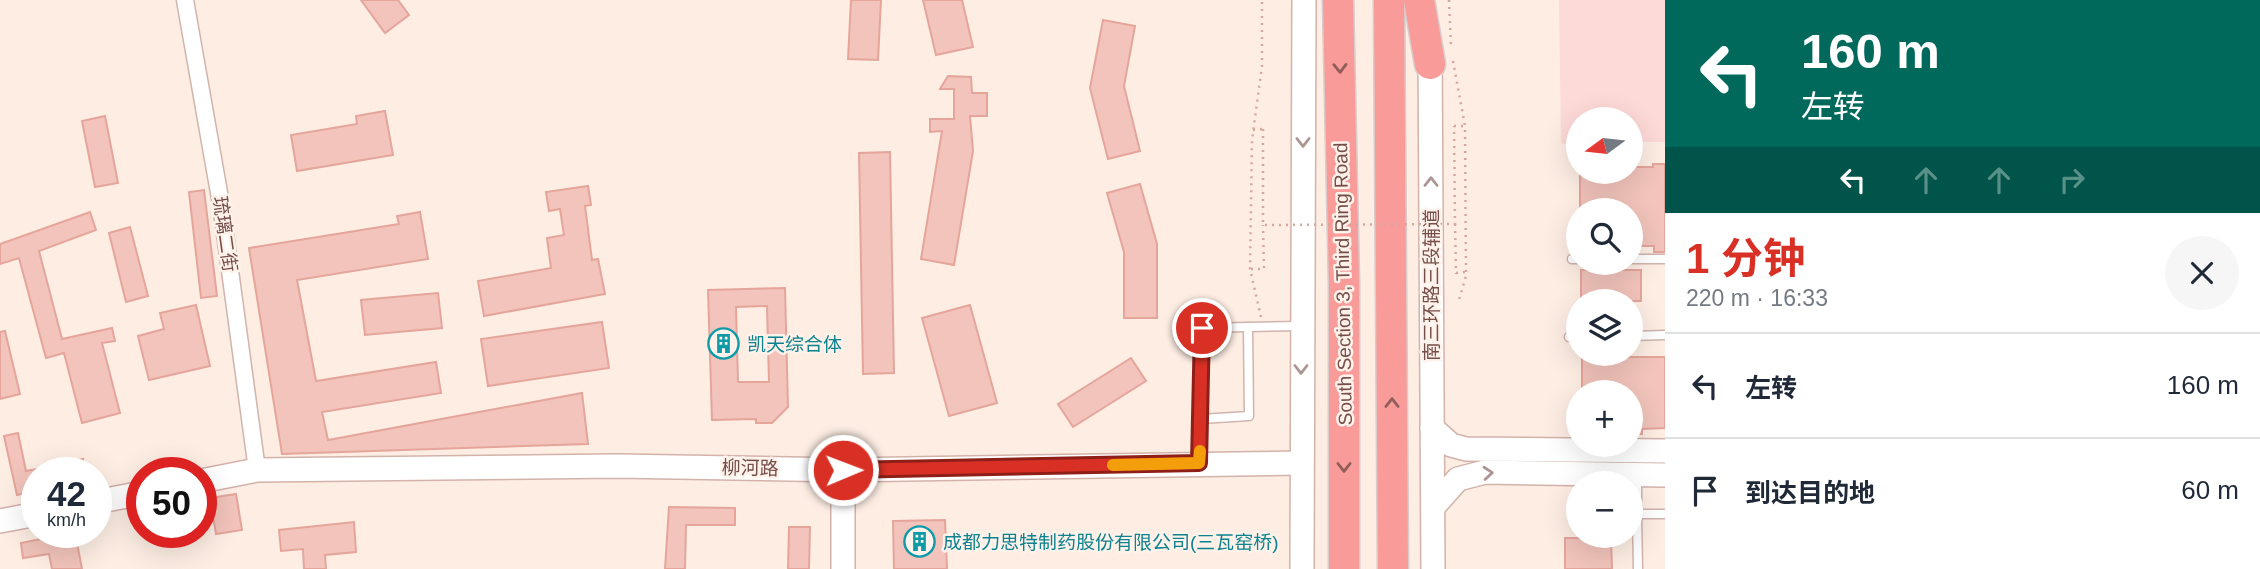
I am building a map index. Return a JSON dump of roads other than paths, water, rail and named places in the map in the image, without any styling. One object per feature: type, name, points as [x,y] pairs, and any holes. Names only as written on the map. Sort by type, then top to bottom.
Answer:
[{"type":"highway","name":"South Section 3, Third Ring Road","points":[[1338,0],[1344,283],[1344,569]]},
{"type":"highway","points":[[1389,0],[1393,569]]},
{"type":"highway","points":[[1419,0],[1430,64]]},
{"type":"main road","points":[[1302,569],[1300,463],[1304,0]]},
{"type":"main road","name":"南三环路三段辅道","points":[[1429,0],[1433,569]]},
{"type":"main road","points":[[1432,428],[1451,445],[1466,449],[1665,452]]},
{"type":"main road","name":"柳河路","points":[[217,478],[257,470],[618,466],[843,470],[1300,463]]},
{"type":"main road","points":[[843,470],[843,569]]},
{"type":"main road","points":[[1433,507],[1458,479],[1485,472],[1566,474]]},
{"type":"main road","points":[[1643,475],[1665,475]]},
{"type":"main road","points":[[0,521],[21,517]]},
{"type":"street","name":"琉璃二街","points":[[185,0],[221,204],[257,470]]},
{"type":"lane","points":[[1643,259],[1665,259]]},
{"type":"lane","points":[[1199,463],[1202,328],[1301,326]]},
{"type":"lane","points":[[1201,419],[1249,416],[1248,327]]},
{"type":"lane","points":[[1643,336],[1665,335]]},
{"type":"lane","points":[[1643,514],[1665,514]]},
{"type":"lane","points":[[1638,548],[1638,569]]},
{"type":"place","name":"凯天综合体","points":[[724,344]]},
{"type":"place","name":"成都力思特制药股份有限公司(三瓦窑桥)","points":[[920,542]]}]
